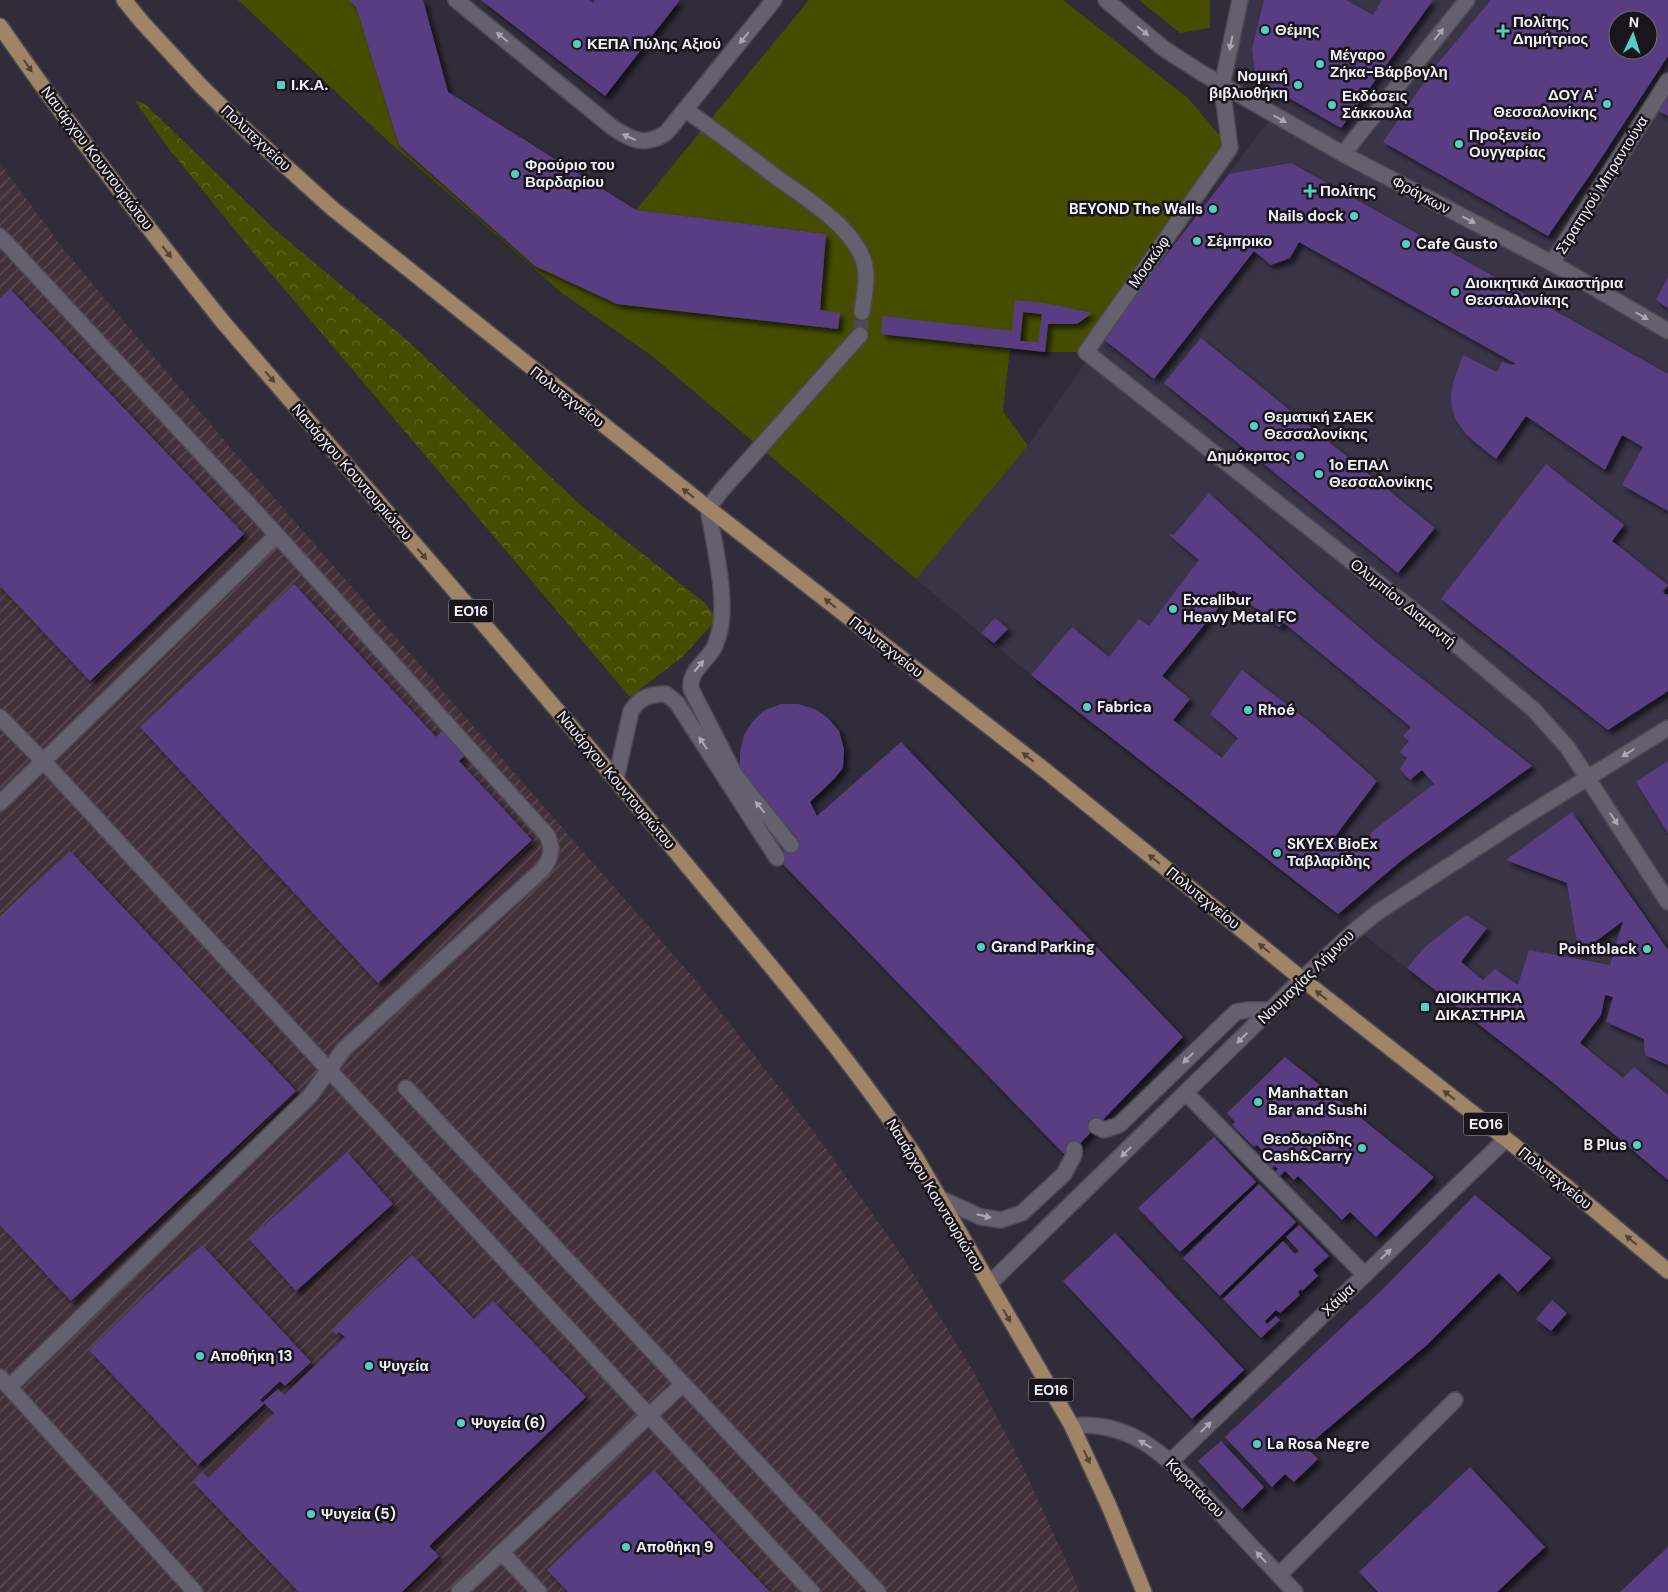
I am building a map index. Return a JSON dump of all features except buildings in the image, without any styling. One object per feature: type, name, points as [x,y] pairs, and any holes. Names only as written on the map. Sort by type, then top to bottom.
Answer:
[{"type":"main road","name":"Πολυτεχνείου","points":[[124,0],[201,86],[250,134],[333,208],[708,508],[1046,771],[1302,980],[1567,1186],[1668,1272]]},
{"type":"main road","name":"Ναυάρχου Κουντουριώτου","points":[[0,26],[165,249],[223,322],[616,779],[778,975],[894,1125],[939,1198],[1072,1426],[1109,1506],[1144,1592]]},
{"type":"street","points":[[456,0],[624,135],[634,140],[649,141],[659,138],[666,133],[774,0]]},
{"type":"street","name":"Φράγκων","points":[[1106,0],[1181,61],[1222,86],[1342,154],[1552,263],[1668,331]]},
{"type":"street","name":"Μοσκώφ","points":[[1086,352],[1230,148],[1222,86],[1240,0]]},
{"type":"street","points":[[1342,154],[1467,0]]},
{"type":"street","name":"Στρατηγού Μπραντούνα","points":[[1552,263],[1668,81]]},
{"type":"street","points":[[686,110],[822,211],[849,237],[857,248],[865,266],[862,312]]},
{"type":"street","points":[[0,236],[277,535],[539,826],[551,845],[551,855],[542,870],[344,1049],[310,1096],[4,1382],[195,1592]]},
{"type":"street","points":[[791,844],[734,775],[691,689],[690,681],[694,672],[714,650],[720,631],[723,605],[708,508],[860,335]]},
{"type":"street","name":"Ολυμπίου Διαμαντή","points":[[1086,352],[1441,632],[1534,710],[1568,748],[1668,902]]},
{"type":"street","points":[[0,804],[277,535]]},
{"type":"street","points":[[616,779],[632,711],[636,704],[647,696],[666,694],[677,703],[777,858]]},
{"type":"street","points":[[0,717],[44,762],[812,1592]]},
{"type":"street","name":"Ναυμαχίας Λήμνου","points":[[989,1284],[1353,932],[1378,912],[1518,821],[1668,728]]},
{"type":"street","points":[[1096,1126],[1104,1130],[1119,1125],[1236,1012],[1271,1010]]},
{"type":"street","points":[[406,1088],[878,1592]]},
{"type":"street","points":[[1186,1093],[1365,1274]]},
{"type":"street","name":"Χάψα","points":[[1171,1461],[1506,1139]]},
{"type":"street","points":[[939,1198],[981,1217],[1001,1220],[1022,1213],[1064,1174],[1074,1155],[1074,1149]]},
{"type":"street","points":[[459,1592],[684,1384]]},
{"type":"street","points":[[1279,1576],[1456,1400]]},
{"type":"street","name":"Καρατάσου","points":[[1072,1426],[1086,1424],[1113,1428],[1131,1436],[1171,1461],[1295,1592]]},
{"type":"street","points":[[502,1553],[538,1592]]},
{"type":"shaded area","points":[[1240,0],[1668,0],[1668,1180],[1550,1080],[1031,675],[916,579],[1028,446],[1102,338],[1286,97],[1228,63]]},
{"type":"shaded area","points":[[0,163],[64,250],[235,453],[697,982],[815,1133],[900,1253],[972,1369],[1025,1471],[1080,1592],[0,1592]]},
{"type":"green space","points":[[238,0],[349,0],[356,7],[399,146],[535,266],[617,304],[820,310],[826,234],[636,210],[809,0],[1063,0],[1188,98],[1230,148],[1086,352],[1045,352],[1010,348],[1003,411],[1028,446],[916,579],[652,356],[562,293],[388,141]]},
{"type":"green space","points":[[1139,0],[1210,0],[1210,28],[1180,33]]},
{"type":"green space","points":[[135,101],[143,103],[148,107],[273,228],[409,342],[579,504],[705,603],[717,619],[682,657],[630,697],[252,251],[166,145]]},
{"type":"tunnel","points":[[860,335],[862,312]]},
{"type":"place","name":"Θέμης","points":[[1265,30]]},
{"type":"place","name":"Πολίτης Δημήτριος","points":[[1503,31]]},
{"type":"place","name":"ΚΕΠΑ Πύλης Αξιού","points":[[577,44]]},
{"type":"place","name":"Μέγαρο Ζήκα-Βάρβογλη","points":[[1320,64]]},
{"type":"place","name":"Ι.Κ.Α.","points":[[281,85]]},
{"type":"place","name":"Νομική βιβλιοθήκη","points":[[1298,85]]},
{"type":"place","name":"ΔΟΥ Α' Θεσσαλονίκης","points":[[1607,104]]},
{"type":"place","name":"Εκδόσεις Σάκκουλα","points":[[1332,105]]},
{"type":"place","name":"Προξενείο Ουγγαρίας","points":[[1459,144]]},
{"type":"place","name":"Φρούριο του Βαρδαρίου","points":[[515,174]]},
{"type":"place","name":"Πολίτης","points":[[1310,191]]},
{"type":"place","name":"BEYOND The Walls","points":[[1213,209]]},
{"type":"place","name":"Nails dock","points":[[1354,216]]},
{"type":"place","name":"Σέμπρικο","points":[[1197,241]]},
{"type":"place","name":"Cafe Gusto","points":[[1406,244]]},
{"type":"place","name":"Διοικητικά Δικαστήρια Θεσσαλονίκης","points":[[1455,292]]},
{"type":"place","name":"Θεματική ΣΑΕΚ Θεσσαλονίκης","points":[[1254,426]]},
{"type":"place","name":"Δημόκριτος","points":[[1300,456]]},
{"type":"place","name":"1ο ΕΠΑΛ Θεσσαλονίκης","points":[[1319,474]]},
{"type":"place","name":"Excalibur Heavy Metal FC","points":[[1173,609]]},
{"type":"place","name":"Fabrica","points":[[1087,707]]},
{"type":"place","name":"Rhoé","points":[[1248,710]]},
{"type":"place","name":"SKYEX BioEx Ταβλαρίδης","points":[[1277,853]]},
{"type":"place","name":"Grand Parking","points":[[981,947]]},
{"type":"place","name":"Pointblack","points":[[1647,949]]},
{"type":"place","name":"ΔΙΟΙΚΗΤΙΚΑ ΔΙΚΑΣΤΗΡΙΑ","points":[[1425,1007]]},
{"type":"place","name":"Manhattan Bar and Sushi","points":[[1258,1102]]},
{"type":"place","name":"B Plus","points":[[1637,1145]]},
{"type":"place","name":"Θεοδωρίδης Cash&Carry","points":[[1362,1148]]},
{"type":"place","name":"Αποθήκη 13","points":[[200,1356]]},
{"type":"place","name":"Ψυγεία","points":[[369,1366]]},
{"type":"place","name":"Ψυγεία (6)","points":[[461,1423]]},
{"type":"place","name":"La Rosa Negre","points":[[1257,1444]]},
{"type":"place","name":"Ψυγεία (5)","points":[[311,1514]]},
{"type":"place","name":"Αποθήκη 9","points":[[626,1547]]}]
